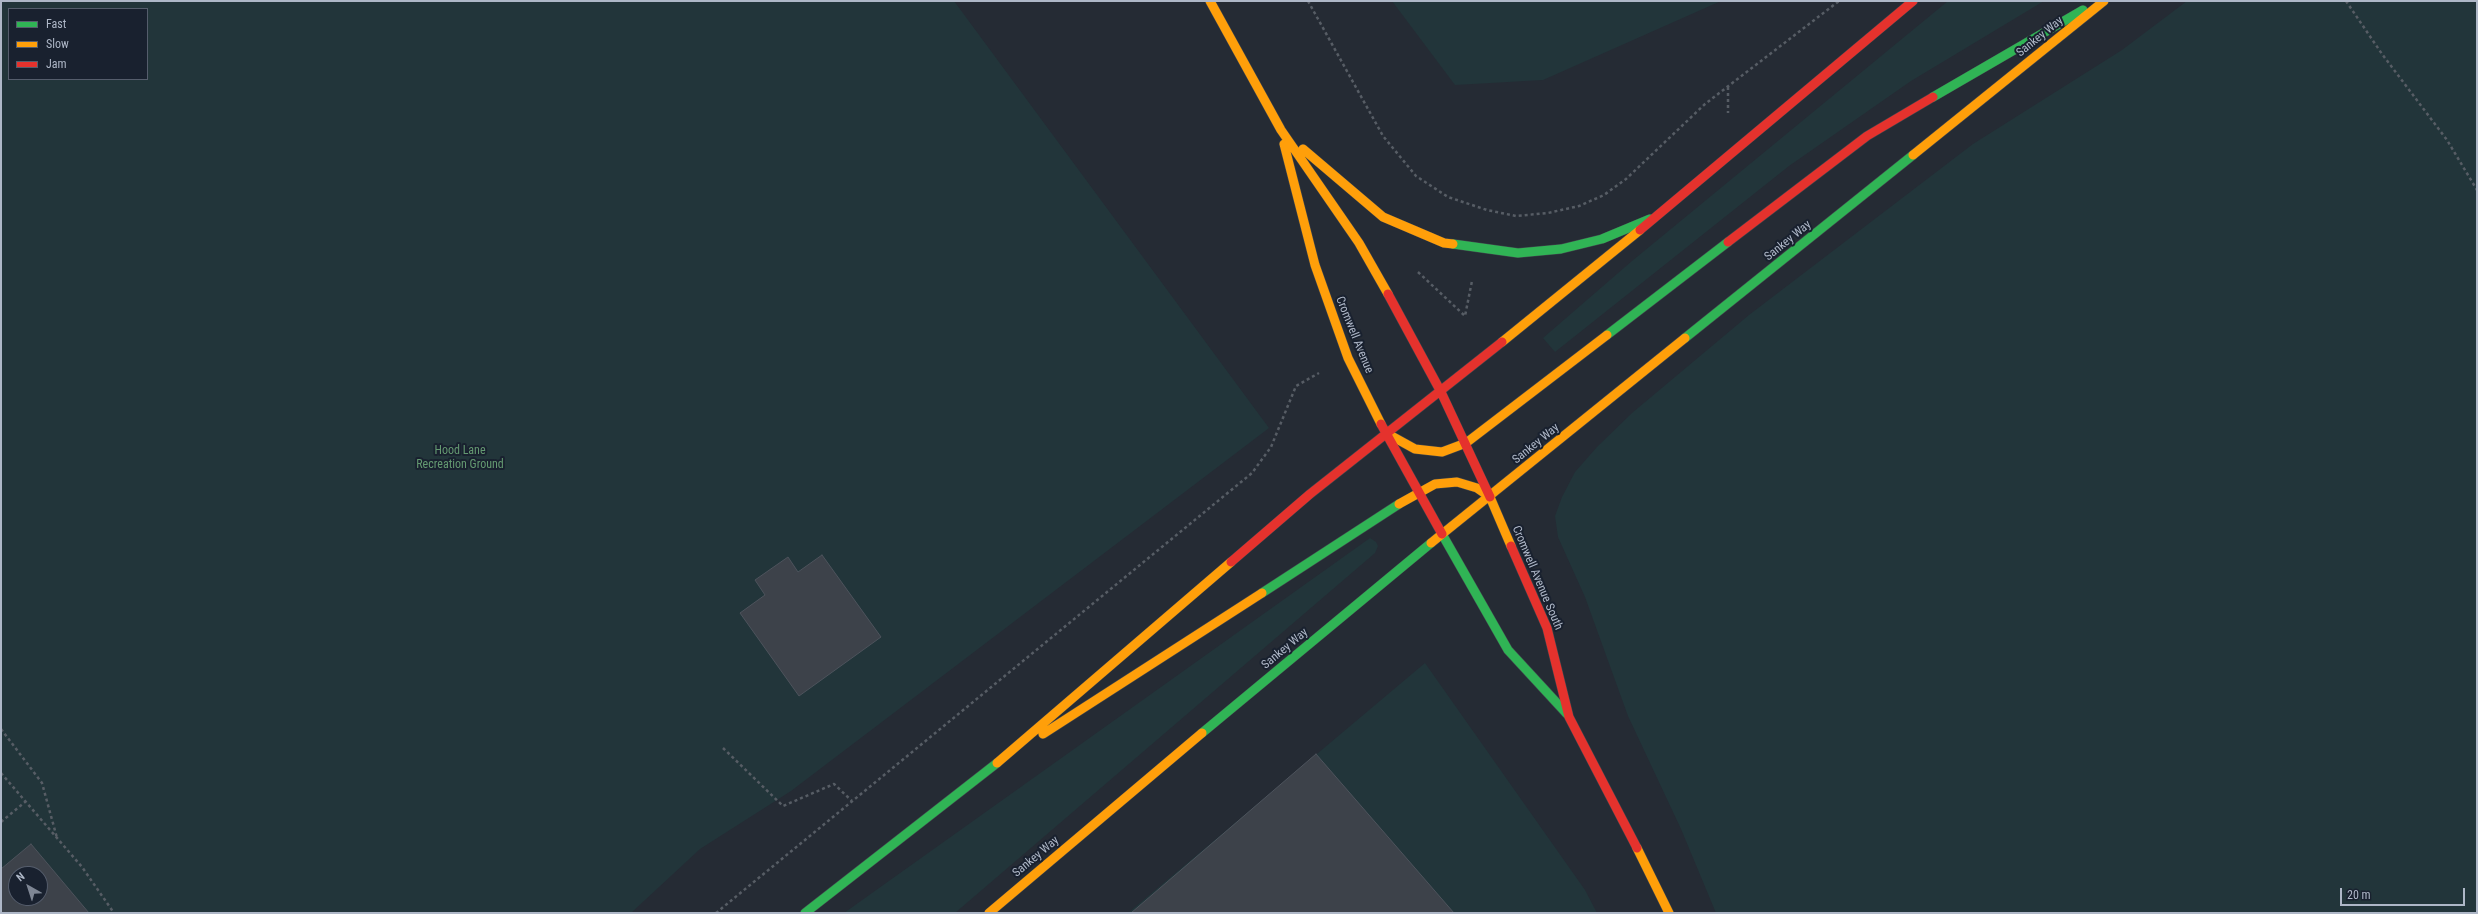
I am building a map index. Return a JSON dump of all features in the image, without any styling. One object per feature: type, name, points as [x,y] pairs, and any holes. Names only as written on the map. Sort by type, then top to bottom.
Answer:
[{"type":"main road","name":"Cromwell Avenue","points":[[1210,1],[1281,130],[1359,243],[1386,289],[1441,392],[1490,497]]},
{"type":"main road","points":[[805,913],[999,762],[1304,499],[1386,433],[1441,392],[1656,217],[1913,1]]},
{"type":"main road","points":[[1386,433],[1415,449],[1442,452],[1466,443],[1867,136],[2098,1]]},
{"type":"main road","name":"Sankey Way","points":[[989,913],[1157,770],[1442,534],[1490,497],[2104,1]]},
{"type":"main road","name":"Cromwell Avenue","points":[[1281,130],[1315,265],[1348,358],[1386,433],[1442,534]]},
{"type":"main road","points":[[1281,130],[1383,217],[1444,243],[1518,253],[1561,249],[1602,239],[1656,217]]},
{"type":"main road","points":[[999,762],[1418,492],[1435,484],[1457,482],[1477,488],[1490,497]]},
{"type":"main road","name":"Cromwell Avenue South","points":[[1490,497],[1547,628],[1569,717],[1661,892],[1669,913]]},
{"type":"main road","name":"Cromwell Avenue South","points":[[1442,534],[1508,650],[1569,717]]},
{"type":"path","points":[[1308,1],[1383,136],[1416,176],[1448,197],[1487,210],[1516,216],[1548,213],[1578,206],[1604,195],[1626,179],[1705,104],[1839,1]]},
{"type":"path","points":[[2346,1],[2382,54],[2447,140],[2477,190]]},
{"type":"path","points":[[716,913],[1252,473],[1271,447],[1296,386]]},
{"type":"path","points":[[1,729],[42,783],[57,838]]},
{"type":"path","points":[[723,748],[783,806],[834,784],[852,801]]},
{"type":"path","points":[[1,773],[82,867],[114,913]]},
{"type":"path","points":[[1,822],[25,802]]},
{"type":"green space","name":"Hood Lane Recreation Ground","points":[[1,1],[954,1],[1269,428],[791,791],[700,849],[631,913],[1,913]]},
{"type":"green space","points":[[1392,1],[1721,1],[1543,80],[1455,85]]},
{"type":"green space","points":[[1948,1],[2044,1],[1911,81],[1789,166],[1555,352],[1543,338],[1632,261]]},
{"type":"green space","points":[[2187,1],[2477,1],[2477,913],[1716,913],[1681,829],[1628,716],[1585,597],[1558,537],[1555,516],[1562,497],[1575,472],[1597,447],[1632,413],[1749,315],[1973,144],[2122,50]]},
{"type":"green space","points":[[1370,538],[1376,542],[1378,546],[1375,553],[955,913],[844,913]]},
{"type":"green space","points":[[1425,663],[1585,890],[1597,913],[1128,913]]},
{"type":"building","points":[[822,555],[881,637],[799,696],[740,613],[765,595],[755,580],[788,557],[798,572]]},
{"type":"building","points":[[1316,754],[1454,913],[1131,913]]},
{"type":"building","points":[[31,844],[89,913],[1,913],[1,869]]},
{"type":"traffic: fast","points":[[1933,97],[2083,10]]},
{"type":"traffic: fast","points":[[1685,338],[1913,155]]},
{"type":"traffic: fast","points":[[1453,244],[1518,253],[1561,249],[1602,239],[1650,219]]},
{"type":"traffic: fast","points":[[1607,335],[1728,242]]},
{"type":"traffic: fast","points":[[1262,593],[1399,504]]},
{"type":"traffic: fast","points":[[1442,534],[1508,650],[1567,714]]},
{"type":"traffic: fast","points":[[1202,733],[1431,543]]},
{"type":"traffic: fast","points":[[805,913],[997,763]]},
{"type":"traffic: slow","points":[[1210,1],[1281,130],[1359,243],[1388,294]]},
{"type":"traffic: slow","points":[[1913,155],[2104,1]]},
{"type":"traffic: slow","points":[[1284,144],[1315,265],[1348,358],[1381,424]]},
{"type":"traffic: slow","points":[[1303,149],[1383,217],[1444,243],[1453,244]]},
{"type":"traffic: slow","points":[[1502,342],[1640,230]]},
{"type":"traffic: slow","points":[[1386,433],[1415,449],[1442,452],[1466,443],[1607,335]]},
{"type":"traffic: slow","points":[[1431,543],[1685,338]]},
{"type":"traffic: slow","points":[[1399,504],[1435,484],[1457,482],[1477,488],[1490,497],[1511,546]]},
{"type":"traffic: slow","points":[[997,763],[1231,562]]},
{"type":"traffic: slow","points":[[1043,734],[1262,593]]},
{"type":"traffic: slow","points":[[989,913],[1202,733]]},
{"type":"traffic: slow","points":[[1637,848],[1669,913]]},
{"type":"traffic: jam","points":[[1640,230],[1913,1]]},
{"type":"traffic: jam","points":[[1728,242],[1867,136],[1933,97]]},
{"type":"traffic: jam","points":[[1388,294],[1441,392],[1490,497]]},
{"type":"traffic: jam","points":[[1231,562],[1310,494],[1502,342]]},
{"type":"traffic: jam","points":[[1381,424],[1442,534]]},
{"type":"traffic: jam","points":[[1511,546],[1547,628],[1569,717],[1637,848]]}]
